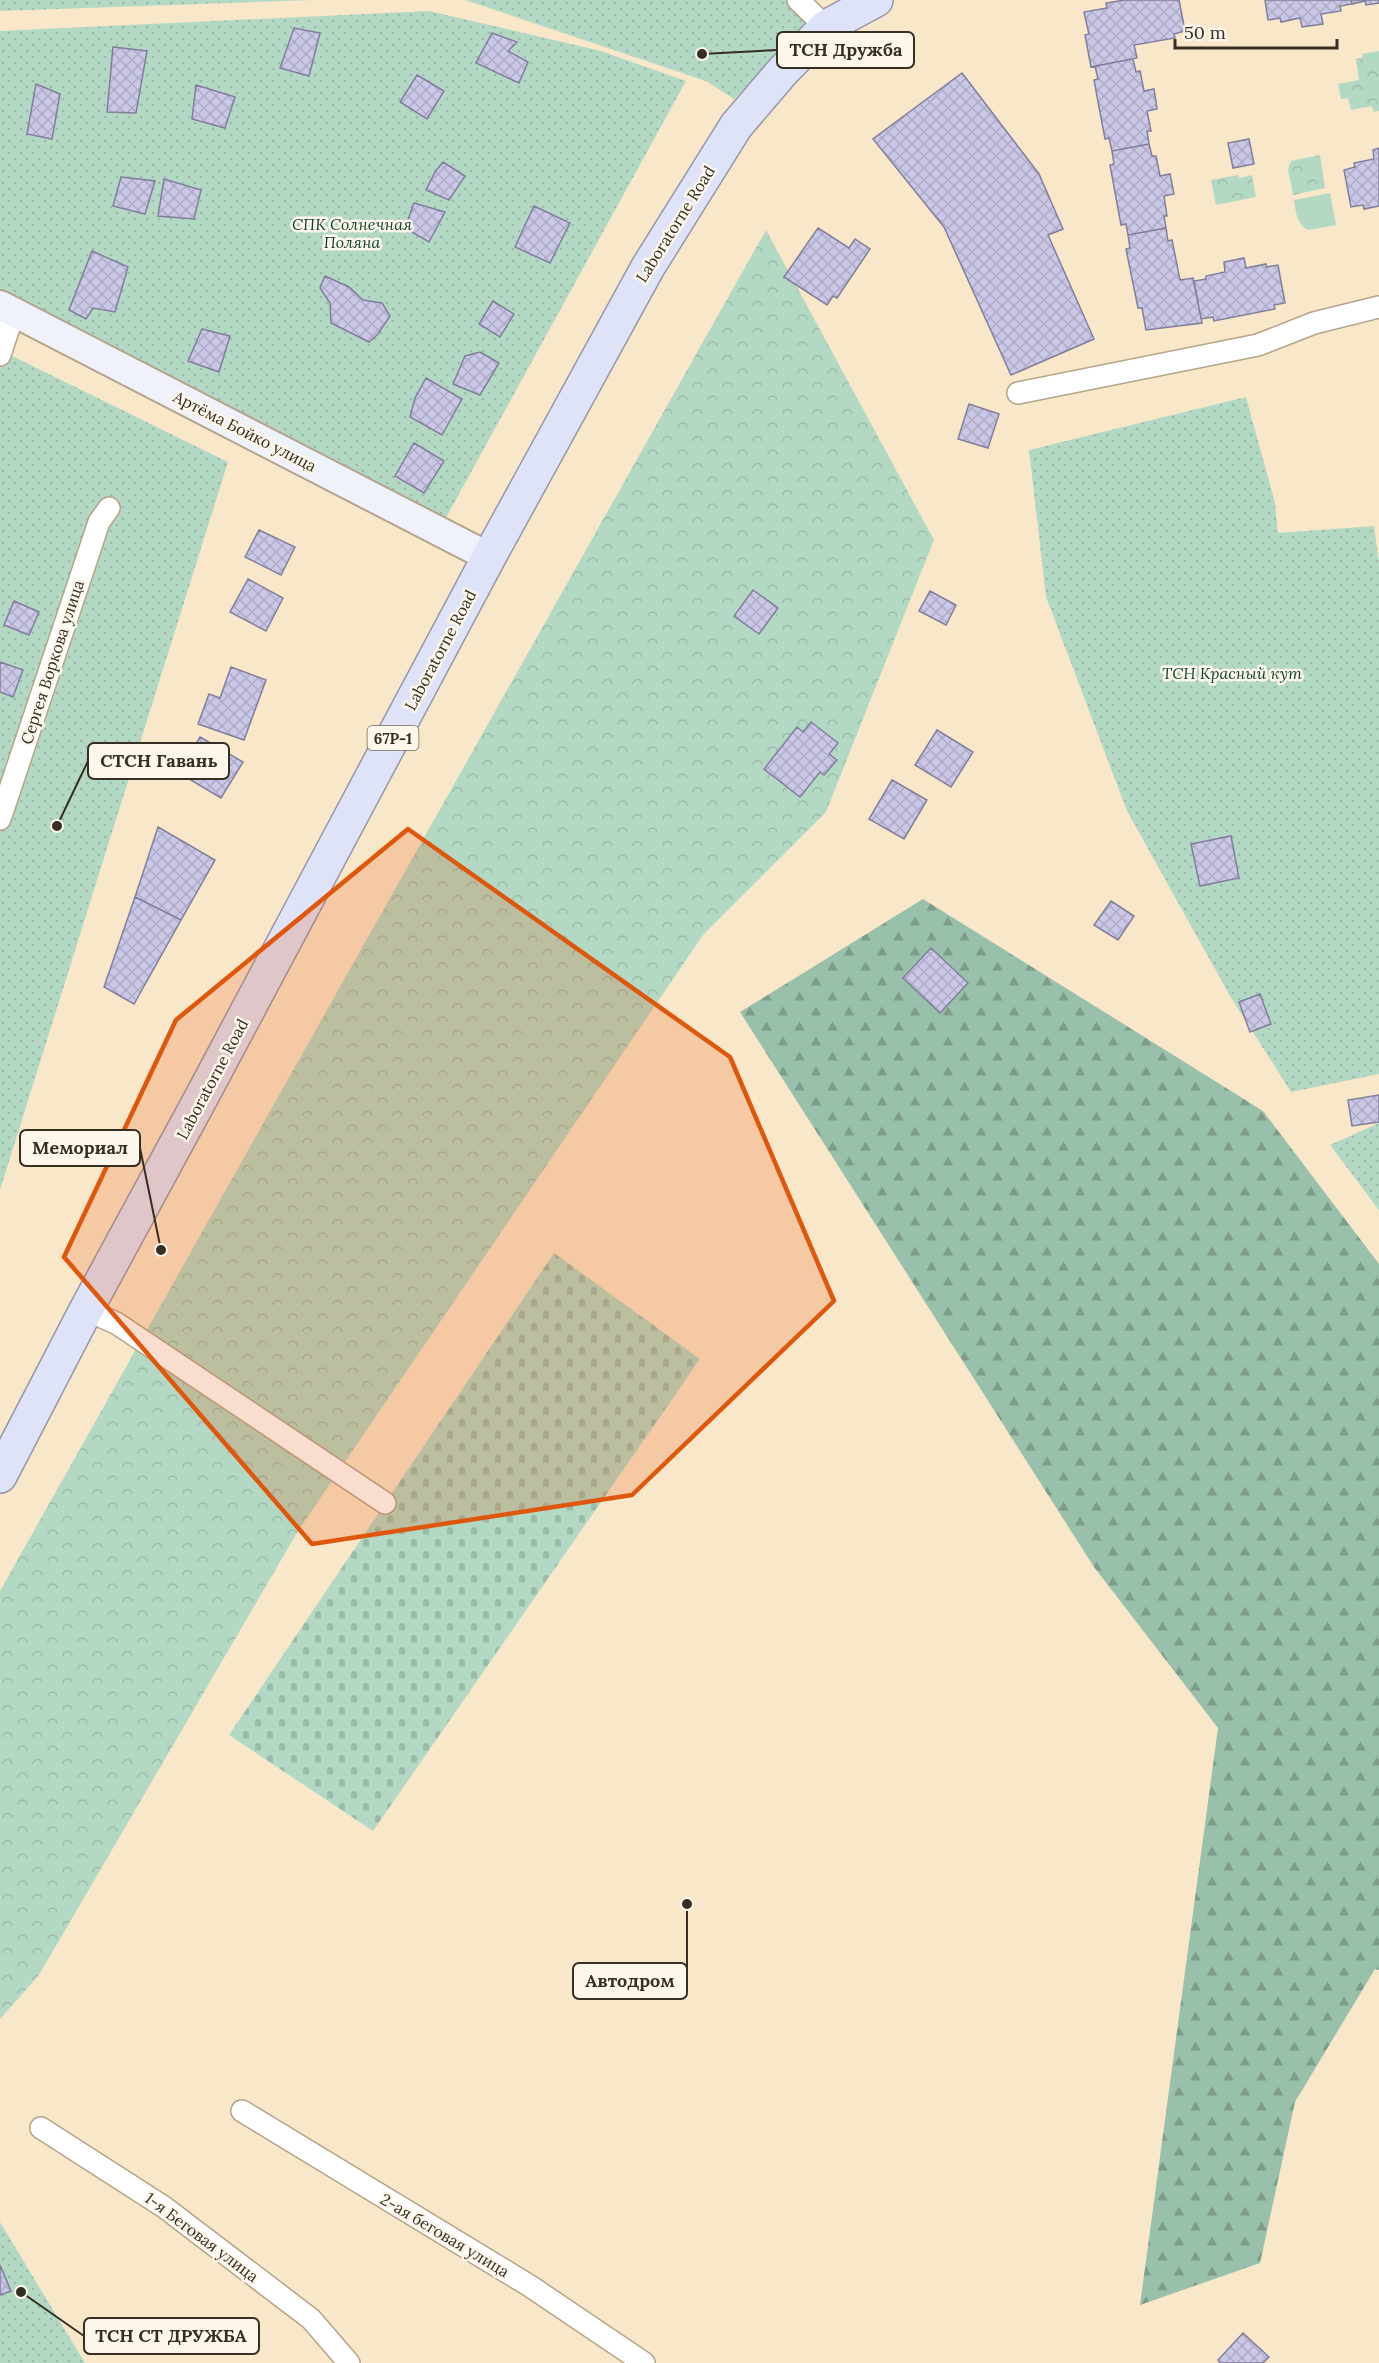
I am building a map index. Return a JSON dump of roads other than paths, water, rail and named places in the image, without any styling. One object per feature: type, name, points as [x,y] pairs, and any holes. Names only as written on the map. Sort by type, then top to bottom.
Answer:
[{"type":"main road","name":"Laboratorne Road","points":[[0,1476],[86,1310],[489,557],[648,267],[736,126],[826,27],[876,0]]},
{"type":"main road","name":"Артёма Бойко улица","points":[[7,308],[489,557]]},
{"type":"street","points":[[798,0],[826,27]]},
{"type":"street","points":[[1018,393],[1258,345],[1314,323],[1379,307]]},
{"type":"street","points":[[0,355],[7,308]]},
{"type":"street","name":"Сергея Воркова улица","points":[[0,819],[99,522],[109,508]]},
{"type":"street","points":[[86,1310],[116,1323],[385,1503]]},
{"type":"street","name":"2-ая беговая улица","points":[[242,2110],[530,2286],[644,2363]]},
{"type":"street","name":"1-я Беговая улица","points":[[41,2128],[164,2207],[302,2312],[311,2319],[349,2363]]},
{"type":"place","name":"ТСН Дружба","points":[[702,54]]},
{"type":"place","name":"СТСН Гавань","points":[[57,826]]},
{"type":"place","name":"Мемориал","points":[[161,1250]]},
{"type":"place","name":"Автодром","points":[[687,1904]]},
{"type":"place","name":"ТСН СТ ДРУЖБА","points":[[21,2292]]},
{"type":"park label","name":"СПК Солнечная Поляна","points":[[352,233]]},
{"type":"park label","name":"ТСН Красный кут","points":[[1232,673]]}]
